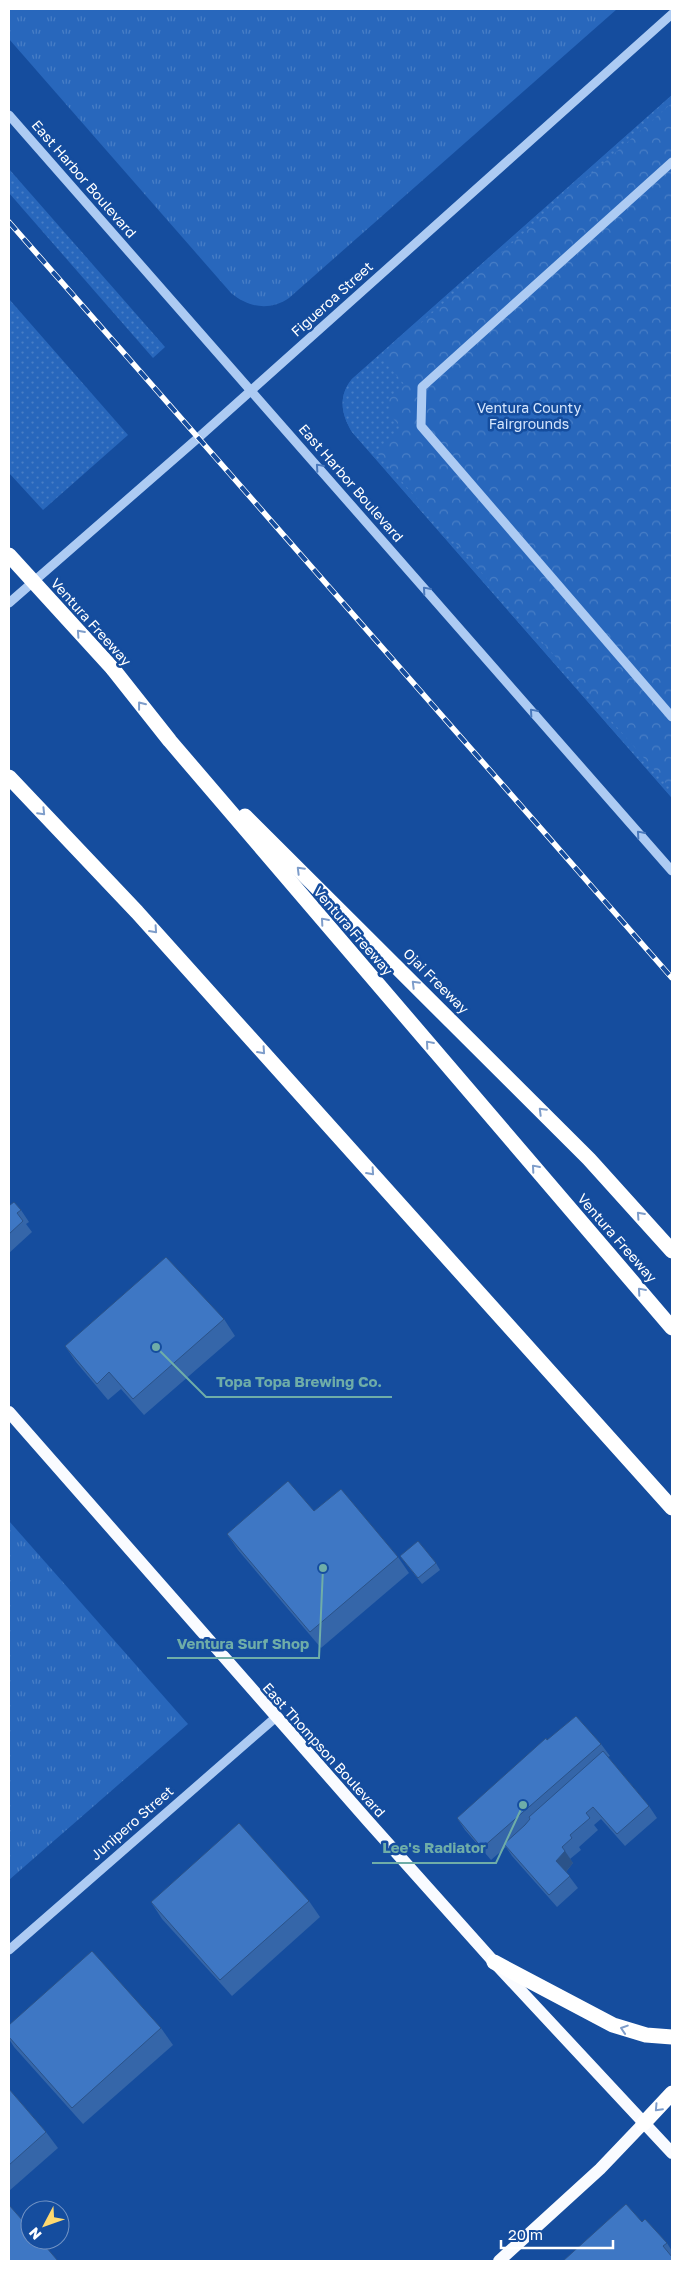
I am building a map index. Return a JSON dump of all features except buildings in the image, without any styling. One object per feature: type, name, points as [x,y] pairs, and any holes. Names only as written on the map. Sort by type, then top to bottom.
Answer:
[{"type":"highway","name":"Ventura Freeway","points":[[9,555],[113,669],[170,741],[672,1328]]},
{"type":"highway","name":"Ojai Freeway","points":[[170,741],[589,1159],[672,1251]]},
{"type":"highway","points":[[9,777],[137,912],[672,1508]]},
{"type":"highway","points":[[494,1962],[613,2025],[646,2035],[672,2037]]},
{"type":"highway","points":[[643,2124],[672,2093]]},
{"type":"main road","name":"East Thompson Boulevard","points":[[9,1412],[275,1718],[494,1962],[672,2153]]},
{"type":"main road","points":[[499,2261],[600,2169],[643,2124]]},
{"type":"street","name":"Figueroa Street","points":[[9,603],[672,14]]},
{"type":"street","name":"East Harbor Boulevard","points":[[9,114],[672,871]]},
{"type":"street","points":[[672,162],[422,387],[421,426],[672,717]]},
{"type":"street","name":"Junipero Street","points":[[9,1950],[275,1718]]},
{"type":"green space","points":[[9,9],[617,9],[289,298],[274,305],[260,306],[245,302],[231,293],[9,39]]},
{"type":"green space","name":"Ventura County Fairgrounds","points":[[672,95],[672,798],[352,432],[343,412],[343,398],[352,379]]},
{"type":"green space","points":[[672,95],[672,103],[381,358],[405,385],[389,399],[389,414],[403,430],[377,453],[672,790],[672,798],[352,432],[343,412],[343,398],[352,379]]},
{"type":"green space","points":[[9,169],[165,347],[153,358],[9,193]]},
{"type":"green space","points":[[9,299],[128,435],[43,510],[9,473]]},
{"type":"green space","points":[[9,1521],[188,1724],[9,1880]]},
{"type":"railway","points":[[9,222],[672,978]]},
{"type":"place","name":"Topa Topa Brewing Co.","points":[[156,1347]]},
{"type":"place","name":"Ventura Surf Shop","points":[[323,1568]]},
{"type":"place","name":"Lee's Radiator","points":[[523,1805]]}]
